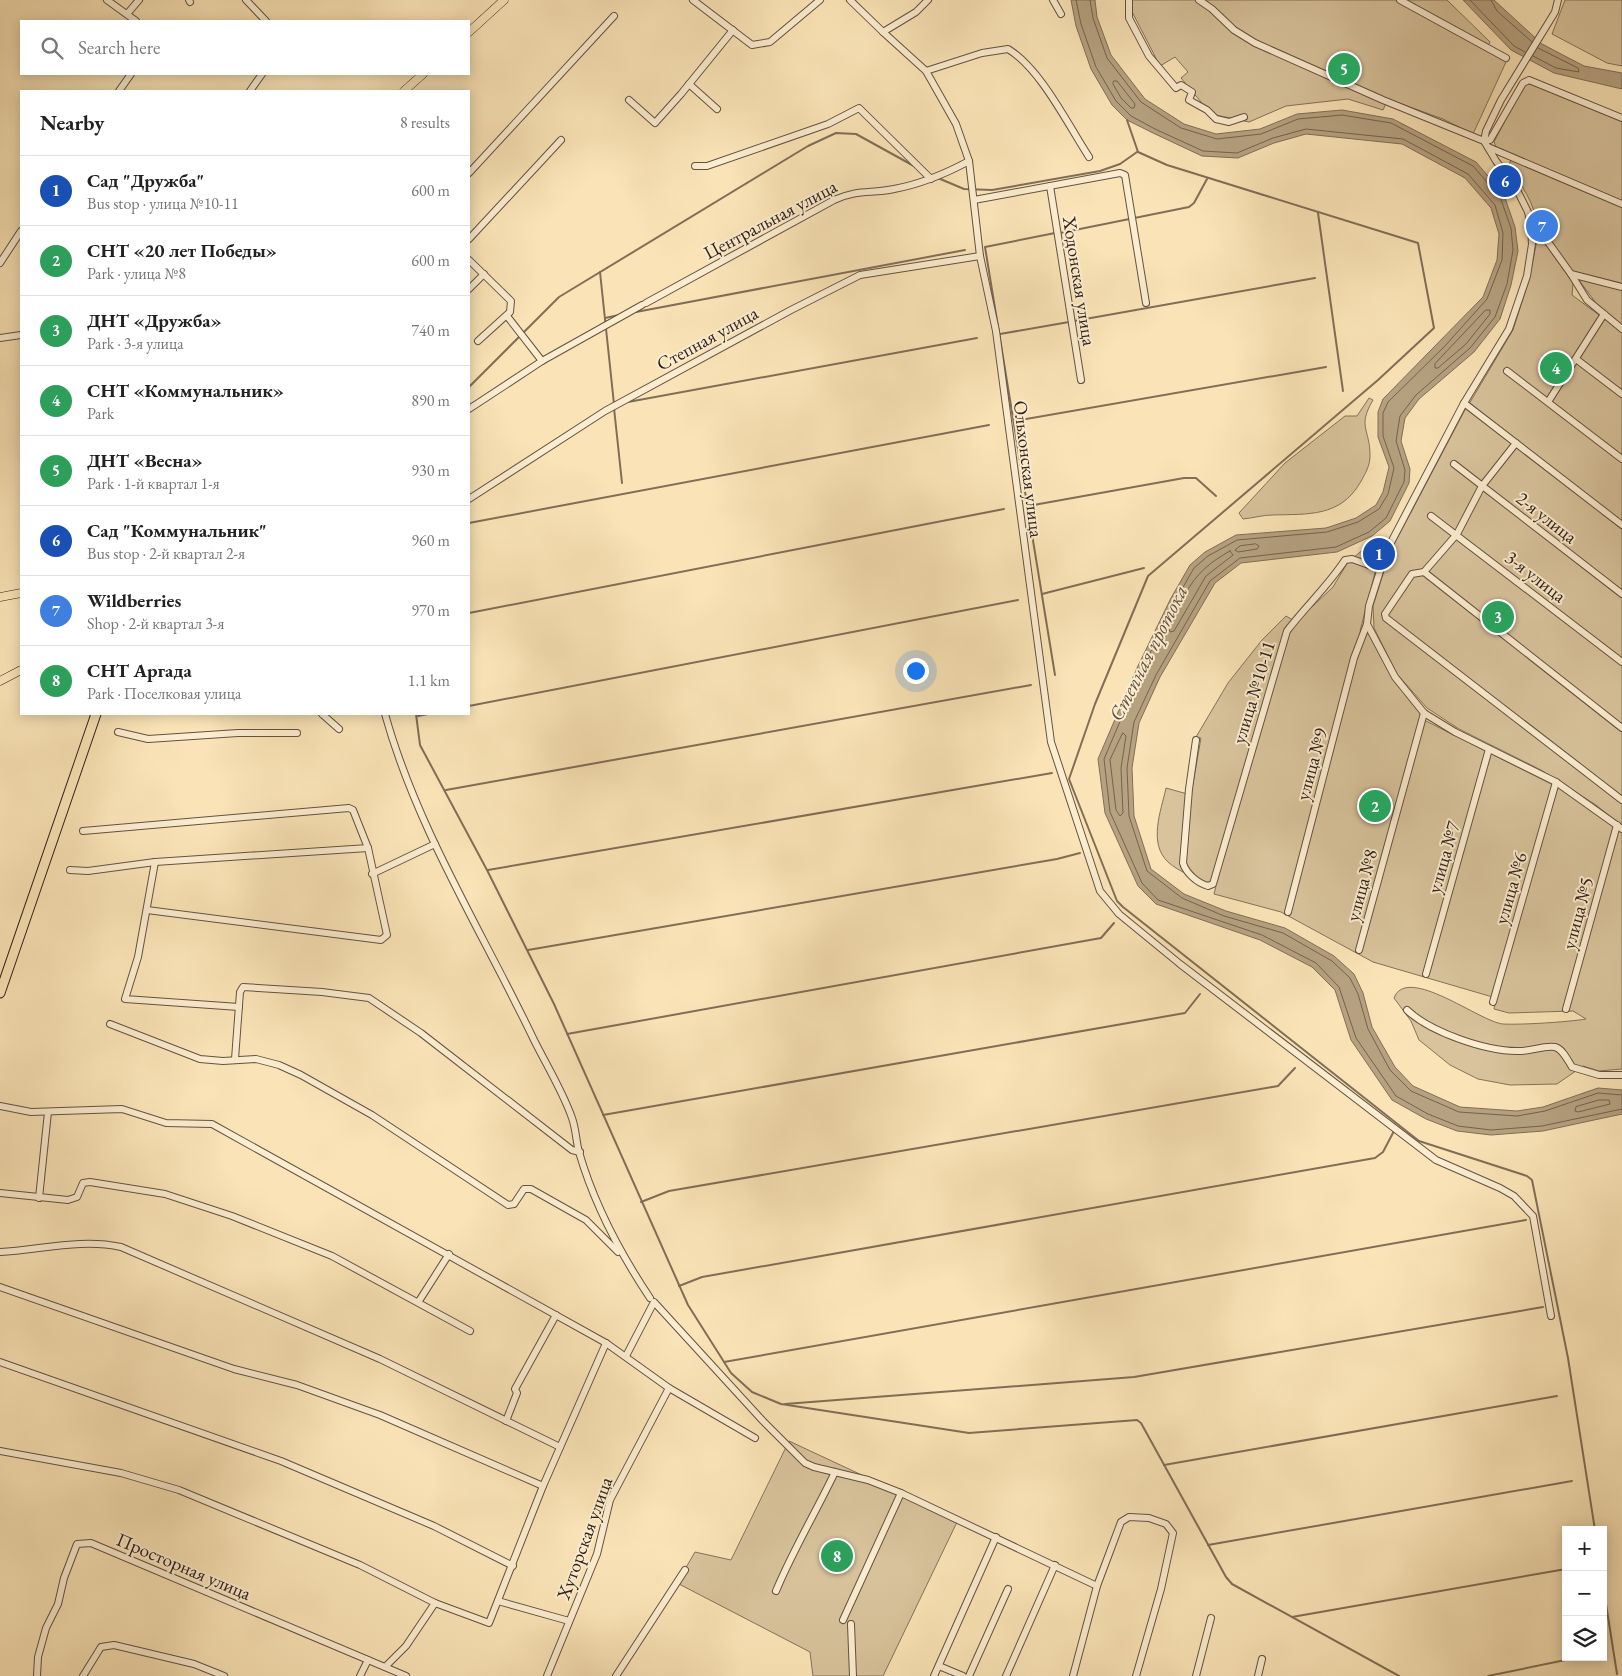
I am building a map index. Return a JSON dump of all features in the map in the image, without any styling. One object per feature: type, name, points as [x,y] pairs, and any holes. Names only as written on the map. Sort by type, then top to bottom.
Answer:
[{"type":"highway","points":[[0,993],[96,715]]},
{"type":"main road","points":[[470,31],[504,0]]},
{"type":"main road","points":[[405,90],[422,75]]},
{"type":"main road","points":[[0,596],[20,593]]},
{"type":"main road","points":[[0,681],[20,671]]},
{"type":"street","points":[[107,0],[135,20]]},
{"type":"street","points":[[127,14],[139,0]]},
{"type":"street","points":[[246,0],[265,20]]},
{"type":"street","points":[[693,0],[752,45],[770,42],[820,0]]},
{"type":"street","name":"Ольхонская улица","points":[[850,0],[926,71],[956,124],[969,161],[980,256],[996,331],[1051,742],[1100,891],[1109,903],[1180,964],[1436,1160],[1500,1188],[1526,1207],[1533,1216],[1551,1316]]},
{"type":"street","points":[[883,32],[916,12],[928,0]]},
{"type":"street","points":[[1053,0],[1061,14]]},
{"type":"street","points":[[1129,0],[1129,18],[1149,56],[1176,88],[1181,84],[1192,92],[1189,100],[1207,110],[1216,119],[1229,122],[1244,117]]},
{"type":"street","points":[[1199,0],[1212,9],[1234,30],[1255,43],[1622,204]]},
{"type":"street","points":[[1212,9],[1214,0]]},
{"type":"street","points":[[1400,0],[1506,58]]},
{"type":"street","points":[[1558,0],[1550,21],[1501,100],[1486,131],[1485,144],[1524,201],[1532,224],[1543,235],[1572,274],[1587,300],[1622,329]]},
{"type":"street","points":[[470,172],[614,16]]},
{"type":"street","points":[[629,100],[655,122],[733,30]]},
{"type":"street","points":[[926,71],[982,53],[1008,49],[1027,64],[1038,78],[1089,157]]},
{"type":"street","points":[[120,90],[131,75]]},
{"type":"street","points":[[251,90],[261,75]]},
{"type":"street","points":[[1485,144],[1490,140],[1522,83],[1529,80],[1622,118]]},
{"type":"street","points":[[689,84],[717,108]]},
{"type":"street","points":[[695,166],[707,166],[828,124],[859,108],[931,179]]},
{"type":"street","points":[[470,238],[561,140]]},
{"type":"street","name":"Центральная улица","points":[[470,408],[542,362],[811,211],[841,197],[867,190],[892,190],[931,179],[969,161]]},
{"type":"street","points":[[974,200],[1120,173],[1126,176],[1146,304]]},
{"type":"street","name":"Ходонская улица","points":[[1050,186],[1081,380]]},
{"type":"street","name":"улица №9","points":[[1288,912],[1354,658],[1367,624],[1369,606],[1386,552],[1464,403],[1509,329],[1527,276],[1532,244],[1532,224]]},
{"type":"street","points":[[0,263],[20,233]]},
{"type":"street","name":"Степная улица","points":[[470,498],[606,412],[791,310],[860,275],[980,256]]},
{"type":"street","points":[[470,261],[511,301],[511,308],[507,316],[478,341]]},
{"type":"street","points":[[470,288],[484,274]]},
{"type":"street","points":[[1572,274],[1622,287]]},
{"type":"street","points":[[1548,402],[1604,314]]},
{"type":"street","points":[[507,316],[542,362]]},
{"type":"street","points":[[0,338],[20,335]]},
{"type":"street","points":[[1576,359],[1622,394]]},
{"type":"street","points":[[1507,371],[1622,459]]},
{"type":"street","points":[[1464,403],[1622,525]]},
{"type":"street","points":[[1516,443],[1482,486],[1457,534],[1424,572],[1412,574],[1386,614],[1386,618],[1622,800]]},
{"type":"street","name":"2-я улица","points":[[1454,464],[1622,594]]},
{"type":"street","name":"3-я улица","points":[[1431,516],[1622,662]]},
{"type":"street","name":"улица №10-11","points":[[1196,740],[1188,796],[1183,863],[1185,868],[1200,883],[1213,884],[1287,631],[1304,608],[1329,585],[1345,560],[1352,559],[1380,569]]},
{"type":"street","points":[[1424,572],[1622,728]]},
{"type":"street","points":[[1367,624],[1395,677],[1424,713],[1439,723],[1556,782],[1619,827]]},
{"type":"street","name":"улица №8","points":[[1359,950],[1424,713]]},
{"type":"street","points":[[323,715],[339,729]]},
{"type":"street","points":[[385,715],[400,766],[435,844],[507,983],[572,1119],[580,1152],[602,1212],[623,1256],[650,1298]]},
{"type":"street","points":[[118,732],[148,740],[238,733],[297,734]]},
{"type":"street","name":"улица №7","points":[[1426,974],[1489,749]]},
{"type":"street","name":"улица №6","points":[[1493,1002],[1556,782]]},
{"type":"street","points":[[83,831],[349,808],[353,810],[368,848],[372,874],[387,936],[382,940],[146,910]]},
{"type":"street","name":"улица №5","points":[[1566,1009],[1619,827]]},
{"type":"street","points":[[372,874],[435,844]]},
{"type":"street","points":[[70,870],[88,871],[155,862],[368,848]]},
{"type":"street","points":[[155,862],[138,957],[124,999],[239,1007]]},
{"type":"street","points":[[235,1060],[240,992],[243,988],[352,994],[368,998],[421,1033],[492,1090],[572,1150],[580,1152]]},
{"type":"street","points":[[1407,1010],[1418,1020],[1485,1048],[1519,1052],[1554,1047],[1561,1049],[1572,1067],[1598,1075],[1622,1075]]},
{"type":"street","points":[[110,1024],[200,1059],[256,1059],[279,1065],[301,1075],[372,1115],[508,1205],[514,1204],[524,1190],[531,1189],[586,1220],[623,1256]]},
{"type":"street","points":[[0,1106],[31,1112],[122,1110],[166,1123],[212,1124],[449,1254],[606,1343],[669,1388],[755,1438]]},
{"type":"street","points":[[40,1198],[48,1112]]},
{"type":"street","points":[[0,1194],[73,1199],[77,1197],[83,1183],[90,1182],[165,1194],[232,1216],[332,1256],[419,1301],[470,1331]]},
{"type":"street","points":[[0,1252],[85,1244],[104,1244],[121,1247],[380,1359],[560,1447]]},
{"type":"street","points":[[419,1301],[449,1254]]},
{"type":"street","points":[[0,1288],[234,1370],[297,1386],[380,1415],[543,1486]]},
{"type":"street","points":[[626,1356],[654,1302],[805,1463],[868,1480],[901,1493],[1055,1564],[1097,1586]]},
{"type":"street","points":[[506,1421],[517,1393],[515,1389],[556,1315]]},
{"type":"street","points":[[0,1451],[121,1473],[179,1490],[360,1565],[435,1603],[489,1623],[543,1486],[606,1343]]},
{"type":"street","points":[[0,1362],[281,1461],[434,1526],[513,1566]]},
{"type":"street","name":"Хуторская улица","points":[[547,1676],[597,1554],[610,1500],[669,1388]]},
{"type":"street","points":[[776,1591],[794,1548],[810,1525],[835,1472]]},
{"type":"street","points":[[843,1620],[901,1493]]},
{"type":"street","points":[[1072,1676],[1097,1586],[1121,1522],[1129,1517],[1137,1517],[1160,1520],[1173,1533],[1171,1551],[1136,1676]]},
{"type":"street","points":[[934,1676],[996,1537]]},
{"type":"street","name":"Просторная улица","points":[[37,1676],[38,1657],[46,1628],[58,1604],[64,1578],[77,1544],[91,1543],[406,1676]]},
{"type":"street","points":[[1006,1676],[1055,1564]]},
{"type":"street","points":[[616,1676],[685,1570]]},
{"type":"street","points":[[969,1676],[1008,1589]]},
{"type":"street","points":[[498,1600],[569,1621]]},
{"type":"street","points":[[385,1667],[406,1646],[435,1603]]},
{"type":"street","points":[[1196,1676],[1211,1618]]},
{"type":"street","points":[[851,1624],[853,1676]]},
{"type":"street","points":[[83,1676],[101,1647],[114,1645],[194,1664],[224,1676]]},
{"type":"street","points":[[1258,1676],[1262,1659]]},
{"type":"street","points":[[360,1676],[368,1660]]},
{"type":"street","points":[[939,1666],[964,1676]]},
{"type":"shaded area","points":[[1126,0],[1447,0],[1490,42],[1486,50],[1506,62],[1473,134],[1443,119],[1388,99],[1383,110],[1348,99],[1286,106],[1249,122],[1211,114],[1181,78],[1188,72],[1175,57],[1160,66]]},
{"type":"shaded area","points":[[1565,0],[1622,0],[1622,66],[1607,63],[1552,34]]},
{"type":"shaded area","points":[[1527,84],[1622,121],[1622,326],[1596,303],[1537,224],[1527,194],[1508,168],[1512,156],[1501,151],[1495,145],[1494,142],[1521,90]]},
{"type":"shaded area","points":[[1543,235],[1543,241],[1573,283],[1572,295],[1622,332],[1622,522],[1469,404],[1513,330],[1529,280],[1537,240]]},
{"type":"shaded area","points":[[1369,398],[1373,400],[1368,409],[1365,422],[1370,455],[1369,462],[1360,483],[1352,494],[1333,508],[1322,511],[1266,515],[1243,519],[1239,513],[1285,463],[1345,416],[1357,416]]},
{"type":"shaded area","points":[[1466,408],[1622,529],[1622,826],[1596,805],[1541,770],[1459,729],[1427,708],[1397,674],[1374,628],[1373,606],[1390,552]]},
{"type":"shaded area","points":[[1364,549],[1379,557],[1360,631],[1371,635],[1394,679],[1426,721],[1567,792],[1622,833],[1622,1069],[1599,1071],[1583,1066],[1557,1084],[1510,1085],[1478,1079],[1450,1065],[1419,1040],[1411,1021],[1394,998],[1401,989],[1413,987],[1428,991],[1492,1021],[1503,1024],[1545,1023],[1586,1019],[1573,1011],[1509,1013],[1494,1009],[1496,998],[1373,962],[1281,912],[1214,894],[1216,886],[1177,869],[1162,854],[1157,836],[1159,817],[1166,788],[1191,795],[1201,738],[1196,737],[1228,683],[1262,640],[1286,616],[1296,622],[1333,587],[1348,562]]},
{"type":"shaded area","points":[[789,1441],[958,1520],[883,1676],[813,1676],[810,1652],[677,1583],[695,1552],[731,1560]]},
{"type":"water","name":"Степная протока","points":[[1071,0],[1095,0],[1097,17],[1111,55],[1145,99],[1184,124],[1216,134],[1260,129],[1297,114],[1342,110],[1393,119],[1476,162],[1504,195],[1515,227],[1518,251],[1511,285],[1500,319],[1474,352],[1419,399],[1405,418],[1401,441],[1410,469],[1409,483],[1390,521],[1372,536],[1337,552],[1241,563],[1215,583],[1160,677],[1139,723],[1132,768],[1134,816],[1151,869],[1184,894],[1226,911],[1285,928],[1334,956],[1354,974],[1363,993],[1372,1027],[1395,1067],[1413,1086],[1460,1107],[1517,1111],[1543,1107],[1598,1088],[1622,1090],[1622,1114],[1543,1131],[1491,1135],[1457,1131],[1426,1119],[1392,1100],[1351,1040],[1335,990],[1312,967],[1260,940],[1156,904],[1138,886],[1105,813],[1098,759],[1137,668],[1171,598],[1190,565],[1205,552],[1236,535],[1326,528],[1356,518],[1376,505],[1383,492],[1389,467],[1378,437],[1378,412],[1383,399],[1483,297],[1497,260],[1499,234],[1491,208],[1465,178],[1402,144],[1306,134],[1274,143],[1238,158],[1202,156],[1127,120],[1112,105],[1091,69],[1076,26]]},
{"type":"water","points":[[1463,0],[1494,0],[1542,44],[1584,66],[1622,73],[1622,89],[1554,73],[1511,50]]},
{"type":"waterway","points":[[1127,120],[1138,152],[1167,165],[1418,243],[1434,328],[1378,380],[1148,576],[1095,704],[1069,779],[1117,901],[1123,907],[1419,1141],[1527,1176],[1532,1180],[1568,1358],[1594,1526]]},
{"type":"waterway","points":[[470,386],[559,297],[808,146],[836,133],[856,134],[914,166]]},
{"type":"waterway","points":[[938,178],[964,189],[992,190],[1100,171],[1120,164],[1137,152]]},
{"type":"waterway","points":[[1060,233],[1189,207],[1194,203],[1207,179]]},
{"type":"waterway","points":[[1318,213],[1343,391]]},
{"type":"waterway","points":[[1055,233],[985,247],[1055,675]]},
{"type":"waterway","points":[[636,312],[965,250]]},
{"type":"waterway","points":[[600,272],[614,404]]},
{"type":"waterway","points":[[1074,321],[1315,278]]},
{"type":"waterway","points":[[605,318],[619,315]]},
{"type":"waterway","points":[[1000,334],[1069,322]]},
{"type":"waterway","points":[[628,402],[977,338]]},
{"type":"waterway","points":[[1014,421],[1326,367]]},
{"type":"waterway","points":[[614,408],[622,483]]},
{"type":"waterway","points":[[470,523],[989,425]]},
{"type":"waterway","points":[[1028,506],[1184,478],[1196,478],[1216,496]]},
{"type":"waterway","points":[[470,613],[1004,509]]},
{"type":"waterway","points":[[1042,594],[1144,568]]},
{"type":"waterway","points":[[470,706],[1018,600]]},
{"type":"waterway","points":[[446,790],[1031,685]]},
{"type":"waterway","points":[[416,715],[420,745],[487,870],[554,1004],[688,1305],[731,1373],[752,1392],[781,1404],[969,1433],[1137,1420],[1141,1423],[1226,1577],[1232,1584],[1399,1676]]},
{"type":"waterway","points":[[418,716],[423,715]]},
{"type":"waterway","points":[[488,870],[1052,773]]},
{"type":"waterway","points":[[528,950],[1057,859],[1080,853]]},
{"type":"waterway","points":[[567,1034],[1101,938],[1114,923]]},
{"type":"waterway","points":[[603,1115],[1185,1013],[1200,994]]},
{"type":"waterway","points":[[641,1202],[669,1191],[1278,1086],[1295,1068]]},
{"type":"waterway","points":[[679,1286],[702,1277],[1375,1158],[1383,1152],[1394,1131]]},
{"type":"waterway","points":[[724,1362],[1526,1220]]},
{"type":"waterway","points":[[785,1404],[1134,1377],[1543,1307]]},
{"type":"waterway","points":[[1164,1465],[1557,1396]]},
{"type":"waterway","points":[[1208,1545],[1572,1481]]},
{"type":"waterway","points":[[1292,1617],[1562,1570]]},
{"type":"waterway","points":[[1607,1610],[1617,1674]]},
{"type":"waterway","points":[[1488,1676],[1562,1661]]},
{"type":"place","name":"ДНТ «Весна»","points":[[1344,69]]},
{"type":"place","name":"Сад \"Коммунальник\"","points":[[1505,181]]},
{"type":"place","name":"Wildberries","points":[[1542,226]]},
{"type":"place","name":"СНТ «Коммунальник»","points":[[1556,368]]},
{"type":"place","name":"Сад \"Дружба\"","points":[[1379,554]]},
{"type":"place","name":"ДНТ «Дружба»","points":[[1498,617]]},
{"type":"place","name":"СНТ «20 лет Победы»","points":[[1375,806]]},
{"type":"place","name":"СНТ Аргада","points":[[837,1556]]}]
